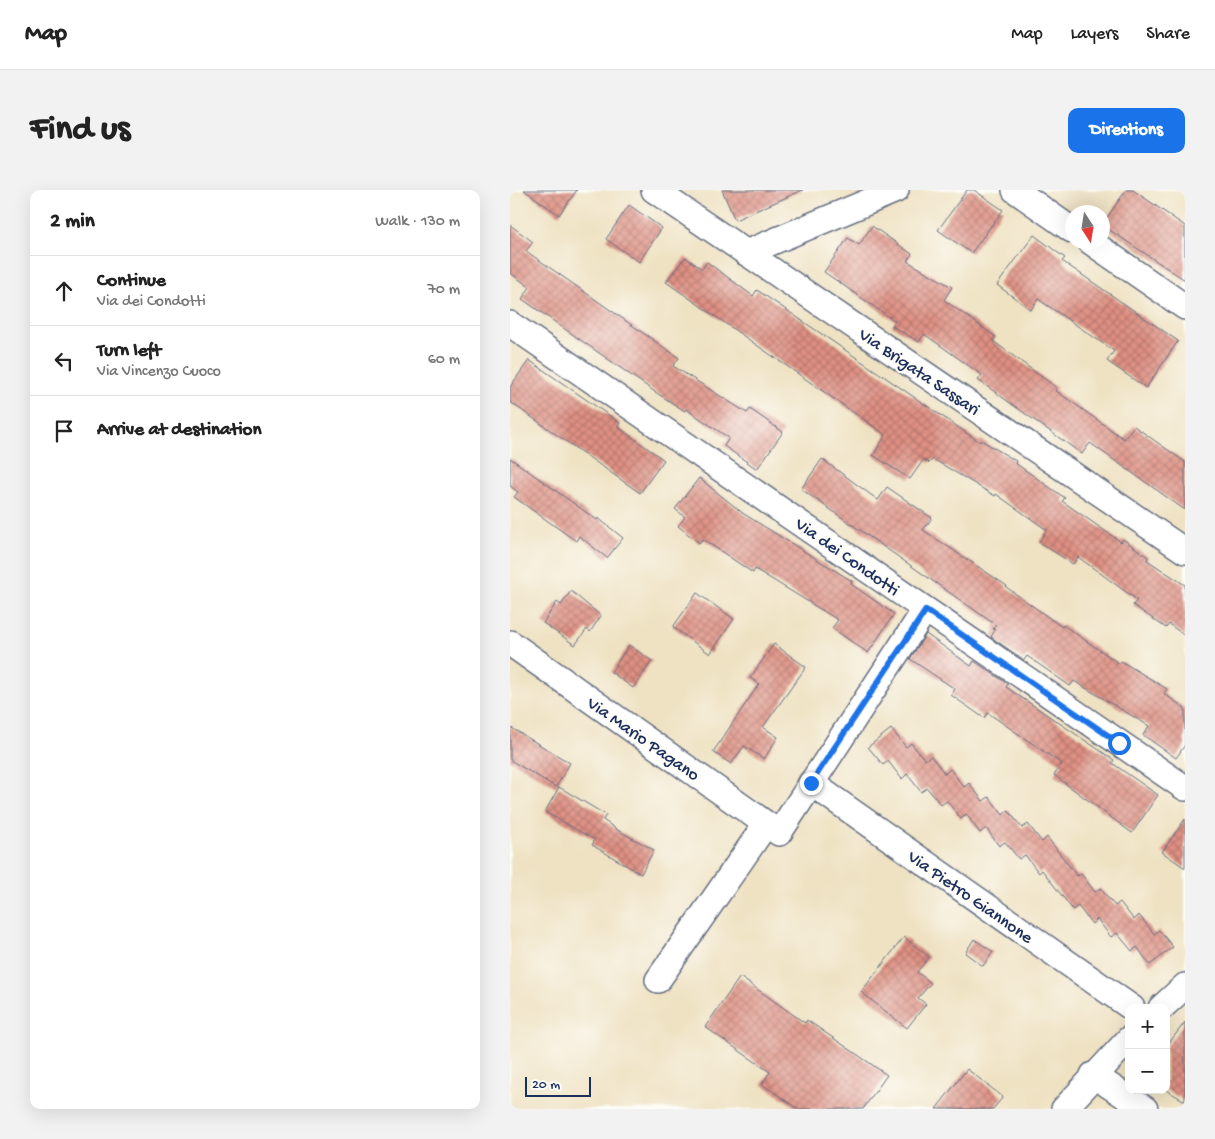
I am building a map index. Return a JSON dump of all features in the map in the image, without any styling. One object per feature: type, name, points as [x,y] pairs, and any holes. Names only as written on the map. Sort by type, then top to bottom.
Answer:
[{"type":"street","name":"Via Brigata Sassari","points":[[654,190],[1185,551]]},
{"type":"street","points":[[1015,190],[1065,225]]},
{"type":"street","points":[[746,253],[881,193]]},
{"type":"street","points":[[1104,250],[1185,306]]},
{"type":"street","name":"Via dei Condotti","points":[[510,324],[1185,788]]},
{"type":"street","points":[[658,980],[772,829],[811,783],[926,610]]},
{"type":"street","name":"Via Mario Pagano","points":[[510,643],[772,829]]},
{"type":"street","name":"Via Pietro Giannone","points":[[811,783],[1126,1004]]},
{"type":"street","points":[[1165,1004],[1185,986]]},
{"type":"street","points":[[1064,1109],[1093,1075],[1125,1044]]},
{"type":"street","points":[[1093,1075],[1145,1109]]},
{"type":"building","points":[[524,190],[577,190],[559,215]]},
{"type":"building","points":[[722,190],[803,190],[735,220]]},
{"type":"building","points":[[967,190],[974,190],[1003,210],[971,253],[938,230]]},
{"type":"building","points":[[1126,190],[1133,190],[1185,226],[1185,280],[1110,230],[1110,213]]},
{"type":"building","points":[[629,205],[662,228],[639,262],[606,239]]},
{"type":"building","points":[[510,225],[533,242],[526,251],[679,358],[673,366],[747,413],[750,409],[783,432],[757,469],[724,446],[729,438],[686,409],[685,411],[655,392],[522,299],[530,287],[510,273]]},
{"type":"building","points":[[872,226],[912,254],[907,261],[952,287],[944,300],[996,337],[993,341],[1057,388],[1055,390],[1124,439],[1134,426],[1185,462],[1185,510],[1090,443],[1082,454],[978,380],[982,375],[924,334],[919,342],[892,326],[895,321],[824,272],[848,238],[859,245]]},
{"type":"building","points":[[1034,235],[1065,258],[1062,261],[1178,341],[1146,388],[1107,361],[1114,351],[1038,299],[1031,310],[997,285]]},
{"type":"building","points":[[685,257],[702,269],[707,262],[753,296],[757,290],[980,442],[981,440],[1016,461],[1015,463],[1065,498],[1062,501],[1121,542],[1123,539],[1148,557],[1147,560],[1185,585],[1185,636],[1169,624],[1166,628],[1133,605],[1137,600],[1078,557],[1073,564],[1039,542],[1047,530],[996,494],[995,496],[933,459],[929,463],[924,459],[910,479],[873,455],[886,435],[666,282]]},
{"type":"building","points":[[529,360],[620,423],[618,427],[664,460],[640,493],[510,402],[510,387]]},
{"type":"building","points":[[510,458],[597,520],[598,518],[623,538],[607,558],[579,536],[576,541],[514,497],[518,492],[510,486]]},
{"type":"building","points":[[822,459],[878,500],[887,487],[932,518],[923,530],[1007,586],[1062,627],[1063,625],[1120,664],[1121,661],[1167,689],[1164,694],[1185,708],[1185,745],[1176,758],[1143,735],[1149,726],[1074,681],[1070,686],[1027,656],[1024,660],[991,637],[996,625],[801,489]]},
{"type":"building","points":[[699,478],[744,514],[852,581],[851,584],[894,614],[868,653],[832,628],[838,620],[755,569],[753,573],[703,539],[699,543],[678,526],[685,517],[675,509]]},
{"type":"building","points":[[571,591],[601,616],[590,632],[587,629],[575,645],[543,623],[557,602],[561,605]]},
{"type":"building","points":[[697,593],[734,619],[710,654],[673,627]]},
{"type":"building","points":[[926,634],[971,666],[974,661],[1008,684],[1006,687],[1114,760],[1112,763],[1158,795],[1132,833],[1054,775],[1062,764],[988,713],[984,718],[951,695],[955,689],[910,659]]},
{"type":"building","points":[[774,644],[806,667],[763,727],[778,737],[764,759],[744,746],[731,764],[713,752],[759,684],[750,678]]},
{"type":"building","points":[[629,645],[652,661],[633,688],[611,672]]},
{"type":"building","points":[[510,727],[570,763],[556,787],[510,760]]},
{"type":"building","points":[[891,729],[906,747],[911,743],[925,760],[931,756],[945,774],[950,769],[964,787],[969,783],[983,801],[989,797],[1003,815],[1008,810],[1022,828],[1028,824],[1042,842],[1047,837],[1077,876],[1081,874],[1095,892],[1100,888],[1115,906],[1120,902],[1134,920],[1139,915],[1154,934],[1159,930],[1173,947],[1150,965],[1137,947],[1132,951],[1117,933],[1111,937],[1097,919],[1092,924],[1078,906],[1073,910],[1042,870],[1039,873],[1025,855],[1019,859],[1005,842],[999,846],[986,828],[980,833],[966,814],[961,819],[947,801],[941,805],[927,788],[921,792],[907,774],[902,779],[888,761],[883,765],[868,747]]},
{"type":"building","points":[[559,787],[606,815],[603,820],[619,831],[654,850],[641,874],[592,845],[595,840],[545,812]]},
{"type":"building","points":[[1185,819],[1185,868],[1162,852]]},
{"type":"building","points":[[904,937],[929,957],[917,972],[931,983],[918,998],[926,1004],[907,1028],[861,992]]},
{"type":"building","points":[[974,939],[993,952],[983,966],[965,953]]},
{"type":"building","points":[[740,977],[805,1023],[807,1020],[887,1075],[863,1109],[798,1109],[762,1084],[770,1072],[705,1027]]},
{"type":"building","points":[[1185,1022],[1185,1101],[1170,1092],[1170,1042]]},
{"type":"building","points":[[967,1069],[1003,1097],[993,1109],[936,1109]]},
{"type":"route","points":[[811,783],[926,610],[1119,743]]}]
